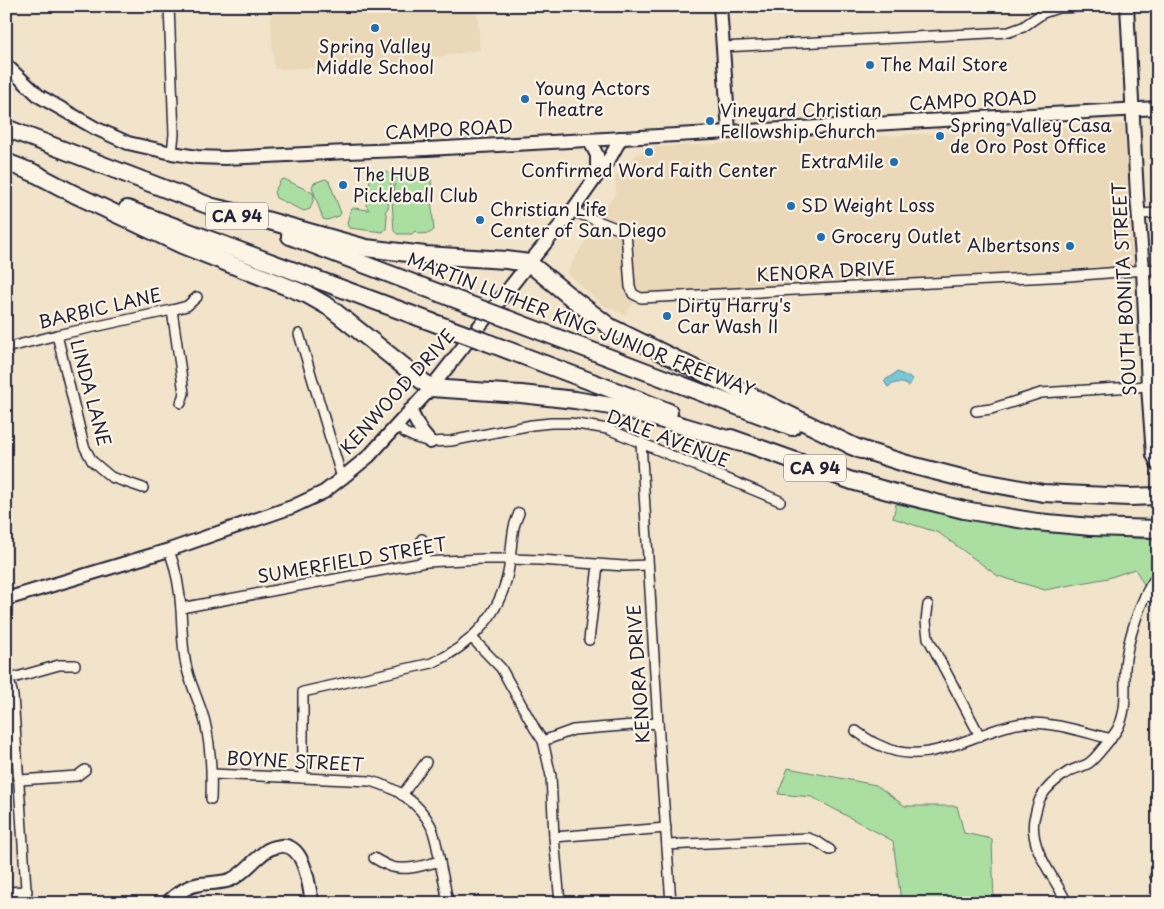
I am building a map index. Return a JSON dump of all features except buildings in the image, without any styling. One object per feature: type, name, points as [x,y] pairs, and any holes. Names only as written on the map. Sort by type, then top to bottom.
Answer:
[{"type":"highway","name":"MARTIN LUTHER KING JUNIOR FREEWAY","points":[[6,128],[793,427],[861,450],[962,478],[1043,493],[1129,498],[1158,496]]},
{"type":"highway","name":"CA 94","points":[[6,162],[629,396],[741,443],[852,481],[964,510],[1037,522],[1090,527],[1158,529]]},
{"type":"highway","points":[[30,171],[182,245],[308,295],[329,307],[431,388],[521,394],[584,401],[622,408],[741,443]]},
{"type":"highway","points":[[214,207],[366,248],[425,255],[529,263],[572,299],[610,327],[861,450]]},
{"type":"main road","points":[[720,6],[729,132]]},
{"type":"main road","name":"SOUTH BONITA STREET","points":[[1127,6],[1148,386],[1153,455],[1158,466]]},
{"type":"main road","name":"CAMPO ROAD","points":[[6,65],[39,96],[87,124],[128,143],[197,157],[243,157],[427,149],[1158,108]]},
{"type":"main road","name":"KENWOOD DRIVE","points":[[6,599],[169,550],[292,507],[324,492],[369,456],[431,388],[572,211],[612,156],[621,138]]},
{"type":"main road","points":[[588,140],[597,156],[598,175]]},
{"type":"main road","points":[[410,410],[430,442]]},
{"type":"main road","points":[[167,903],[183,889],[231,879],[246,870],[261,854],[282,845],[289,846],[295,850],[301,859],[309,883],[312,903]]},
{"type":"street","points":[[169,6],[174,134],[172,153]]},
{"type":"street","points":[[722,47],[1009,32],[1023,27],[1043,13],[1058,8],[1100,6]]},
{"type":"street","name":"KENORA DRIVE","points":[[572,211],[626,232],[630,288],[633,294],[641,298],[1069,276],[1143,270]]},
{"type":"street","points":[[1139,214],[1158,213]]},
{"type":"street","points":[[1143,270],[1158,269]]},
{"type":"street","name":"BARBIC LANE","points":[[6,348],[57,334],[187,306],[197,296]]},
{"type":"street","points":[[172,310],[184,393],[181,403]]},
{"type":"street","name":"LINDA LANE","points":[[57,334],[84,446],[92,461],[111,477],[143,488]]},
{"type":"street","points":[[299,334],[342,478]]},
{"type":"street","points":[[976,411],[990,409],[1041,393],[1148,386]]},
{"type":"street","name":"DALE AVENUE","points":[[396,425],[405,433],[430,442],[451,441],[551,423],[570,423],[608,429],[780,501]]},
{"type":"street","name":"KENORA DRIVE","points":[[641,442],[671,903]]},
{"type":"street","points":[[303,778],[303,692],[432,663],[457,650],[472,638],[486,622],[497,604],[505,585],[514,526],[519,513]]},
{"type":"street","points":[[422,539],[426,562]]},
{"type":"street","points":[[169,550],[174,562],[181,608],[184,654],[205,721],[209,744],[212,774],[211,799]]},
{"type":"street","name":"SUMERFIELD STREET","points":[[181,608],[426,562],[510,559],[598,565],[648,565]]},
{"type":"street","points":[[589,640],[598,565]]},
{"type":"street","points":[[1067,903],[1039,854],[1035,841],[1034,822],[1040,798],[1053,783],[1069,772],[1089,763],[1111,739],[1118,728],[1125,707],[1125,666],[1132,632],[1145,596],[1158,575]]},
{"type":"street","points":[[1145,596],[1158,596]]},
{"type":"street","points":[[928,605],[926,621],[928,638],[980,736]]},
{"type":"street","points":[[472,638],[501,668],[543,741],[551,776],[560,903]]},
{"type":"street","points":[[8,680],[59,665],[75,665]]},
{"type":"street","points":[[6,667],[13,696],[27,903]]},
{"type":"street","points":[[543,741],[574,730],[658,722]]},
{"type":"street","points":[[856,732],[885,748],[918,754],[936,752],[995,729],[1024,723],[1057,726],[1111,739]]},
{"type":"street","points":[[402,795],[426,762]]},
{"type":"street","points":[[20,780],[76,776],[85,770]]},
{"type":"street","name":"BOYNE STREET","points":[[212,774],[370,781],[387,786],[416,806],[432,828],[448,903]]},
{"type":"street","points":[[554,837],[666,828]]},
{"type":"street","points":[[667,845],[808,838],[830,850]]},
{"type":"street","points":[[374,858],[398,868],[420,866],[440,861]]},
{"type":"street","points":[[6,892],[27,891]]},
{"type":"shaded area","name":"Spring Valley Middle School","points":[[270,6],[477,6],[480,50],[383,66],[274,69]]},
{"type":"shaded area","points":[[1124,124],[1133,265],[639,295],[625,315],[601,304],[567,273],[602,211],[616,193],[615,177],[636,155],[651,147]]},
{"type":"green space","points":[[375,171],[388,172],[392,176],[388,208],[385,212],[387,216],[386,229],[383,232],[349,228],[347,224],[350,211],[353,208],[369,210],[366,205],[371,173]]},
{"type":"green space","points":[[427,174],[431,179],[432,191],[428,195],[431,198],[434,230],[430,233],[418,234],[415,231],[412,234],[397,234],[394,231],[392,200],[398,196],[394,193],[394,179],[398,176]]},
{"type":"green space","points":[[284,179],[313,193],[314,198],[310,209],[304,211],[276,198],[274,192],[281,180]]},
{"type":"green space","points":[[325,179],[329,181],[341,213],[339,216],[327,220],[323,219],[312,187],[314,183]]},
{"type":"green space","points":[[896,504],[1015,528],[1158,539],[1158,600],[1153,600],[1135,569],[1108,578],[1045,590],[998,576],[939,533],[893,518]]},
{"type":"green space","points":[[788,768],[876,785],[905,806],[957,806],[964,833],[992,839],[994,903],[900,903],[893,841],[812,797],[778,794]]},
{"type":"water","points":[[897,372],[913,379],[909,386],[898,383],[888,387],[884,381]]},
{"type":"place","name":"Spring Valley Middle School","points":[[375,28]]},
{"type":"place","name":"The Mail Store","points":[[870,65]]},
{"type":"place","name":"Young Actors Theatre","points":[[525,99]]},
{"type":"place","name":"Vineyard Christian Fellowship Church","points":[[710,121]]},
{"type":"place","name":"Spring Valley Casa de Oro Post Office","points":[[940,136]]},
{"type":"place","name":"Confirmed Word Faith Center","points":[[649,152]]},
{"type":"place","name":"ExtraMile","points":[[894,162]]},
{"type":"place","name":"The HUB Pickleball Club","points":[[343,185]]},
{"type":"place","name":"SD Weight Loss","points":[[791,206]]},
{"type":"place","name":"Christian Life Center of San Diego","points":[[480,220]]},
{"type":"place","name":"Grocery Outlet","points":[[821,237]]},
{"type":"place","name":"Albertsons","points":[[1070,246]]},
{"type":"place","name":"Dirty Harry's Car Wash II","points":[[667,316]]}]
